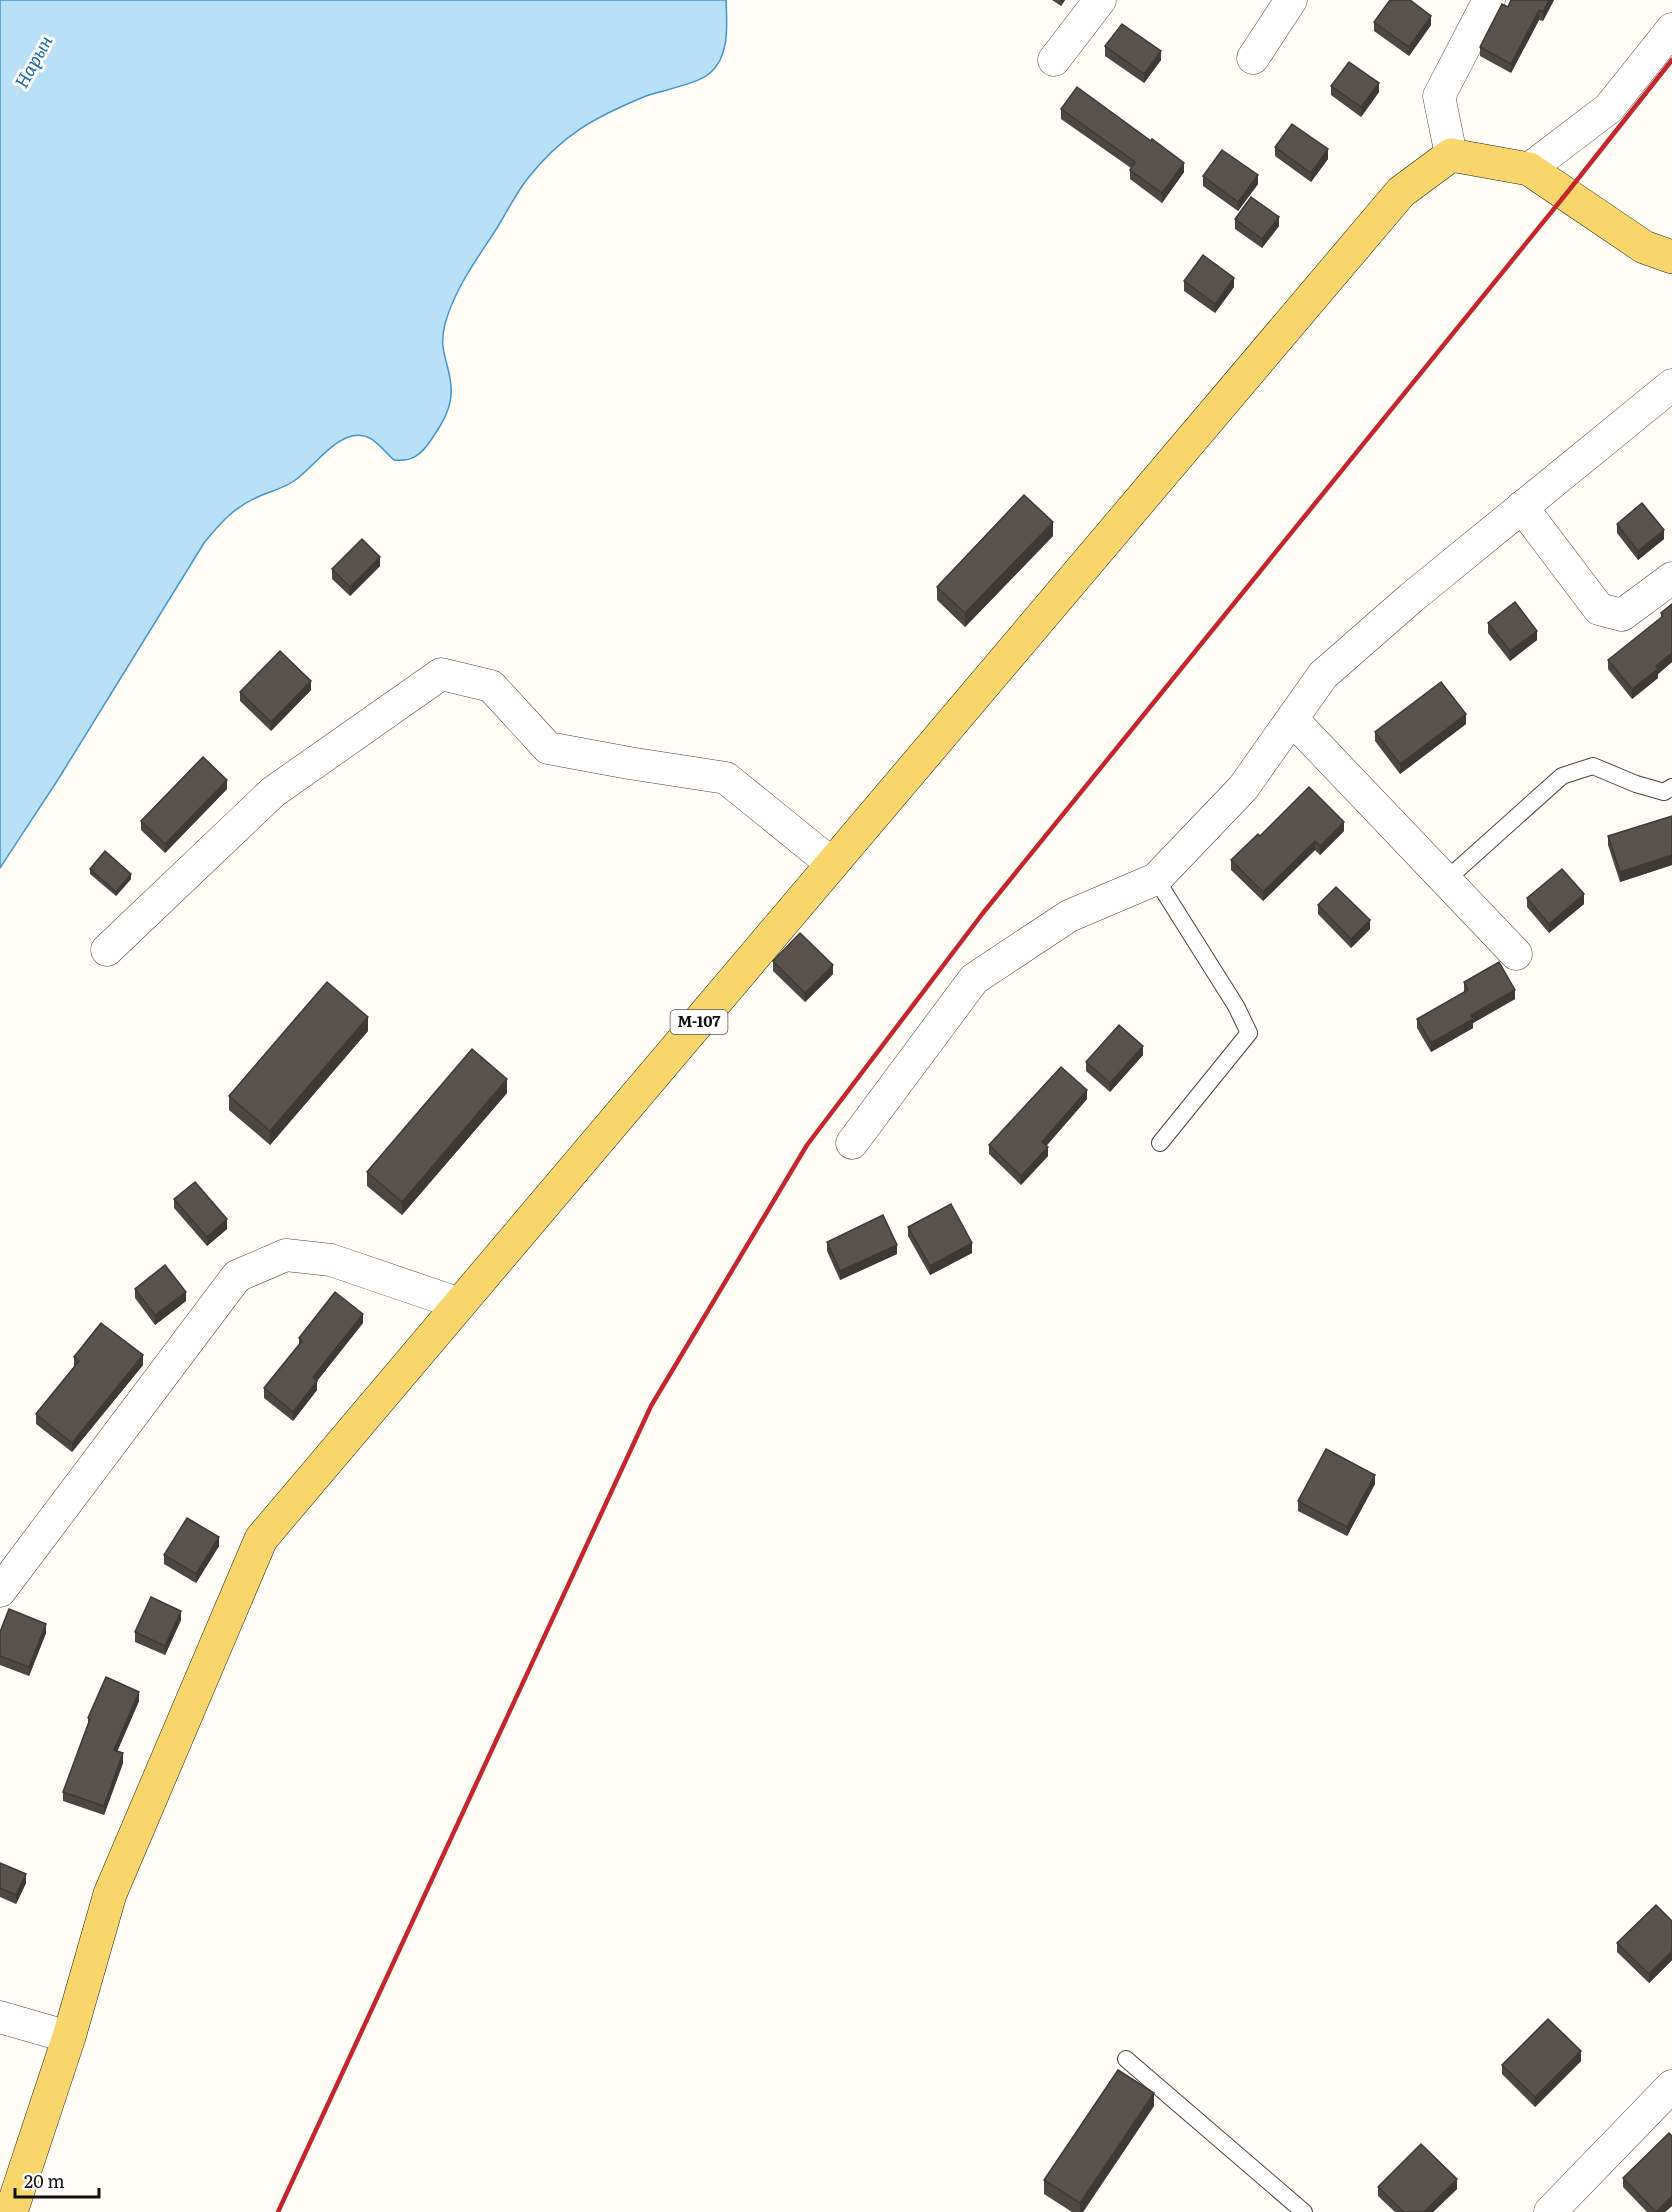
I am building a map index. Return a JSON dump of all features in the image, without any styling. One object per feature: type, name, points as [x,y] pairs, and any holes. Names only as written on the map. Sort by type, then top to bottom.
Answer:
[{"type":"main road","points":[[1451,155],[1529,169],[1644,247],[1672,257]]},
{"type":"main road","name":"М-107","points":[[11,2212],[69,2037],[110,1894],[261,1539],[1401,192],[1451,155]]},
{"type":"street","points":[[1054,60],[1100,0]]},
{"type":"street","points":[[1253,58],[1291,0]]},
{"type":"street","points":[[1451,155],[1439,96],[1488,0]]},
{"type":"street","points":[[1529,169],[1609,108],[1672,28]]},
{"type":"street","points":[[852,1143],[974,979],[1069,916],[1156,879],[1243,788],[1323,675],[1411,598],[1672,385]]},
{"type":"street","points":[[1522,507],[1599,609],[1622,615],[1672,578]]},
{"type":"street","points":[[107,950],[273,792],[441,674],[491,686],[548,748],[726,778],[832,864]]},
{"type":"street","points":[[1292,719],[1516,954]]},
{"type":"street","points":[[0,1591],[237,1276],[286,1255],[331,1260],[460,1304]]},
{"type":"street","points":[[0,2017],[69,2037]]},
{"type":"street","points":[[1550,2212],[1672,2086]]},
{"type":"lane","points":[[1446,880],[1562,777],[1593,766],[1636,784],[1664,792],[1672,787]]},
{"type":"lane","points":[[1156,879],[1236,1006],[1249,1033],[1160,1143]]},
{"type":"lane","points":[[1126,2059],[1304,2212]]},
{"type":"water","name":"Нарын","points":[[0,0],[726,0],[727,19],[724,49],[721,58],[710,73],[689,84],[646,96],[611,111],[581,128],[554,150],[524,184],[467,274],[449,311],[443,333],[443,349],[450,377],[450,401],[443,421],[424,450],[411,459],[394,460],[371,438],[359,435],[344,439],[329,449],[294,481],[251,500],[235,510],[210,535],[59,778],[0,868]]},
{"type":"building","points":[[1390,0],[1410,0],[1431,16],[1409,47],[1374,22]]},
{"type":"building","points":[[1511,0],[1549,0],[1543,12],[1539,10],[1511,64],[1480,47],[1502,4],[1508,7]]},
{"type":"building","points":[[1122,24],[1161,51],[1144,74],[1105,46]]},
{"type":"building","points":[[1349,62],[1379,83],[1361,107],[1331,86]]},
{"type":"building","points":[[1077,87],[1184,163],[1162,193],[1130,170],[1135,162],[1061,109]]},
{"type":"building","points":[[1292,124],[1328,149],[1311,173],[1275,147]]},
{"type":"building","points":[[1222,150],[1258,175],[1238,202],[1203,176]]},
{"type":"building","points":[[1251,197],[1279,217],[1262,239],[1235,219]]},
{"type":"building","points":[[1203,255],[1234,278],[1215,304],[1184,281]]},
{"type":"building","points":[[1024,495],[1053,522],[965,613],[937,587]]},
{"type":"building","points":[[1642,503],[1664,530],[1638,551],[1617,524]]},
{"type":"building","points":[[362,539],[380,557],[350,587],[332,569]]},
{"type":"building","points":[[1515,602],[1537,631],[1510,651],[1488,623]]},
{"type":"building","points":[[1672,604],[1672,653],[1656,666],[1658,669],[1632,689],[1608,660],[1663,616],[1661,613]]},
{"type":"building","points":[[280,651],[311,681],[271,722],[240,692]]},
{"type":"building","points":[[1441,682],[1466,714],[1400,764],[1375,732]]},
{"type":"building","points":[[203,757],[227,780],[165,844],[141,821]]},
{"type":"building","points":[[1309,787],[1344,822],[1320,846],[1315,841],[1263,892],[1231,860],[1258,834],[1260,836]]},
{"type":"building","points":[[1672,816],[1672,855],[1620,872],[1608,836]]},
{"type":"building","points":[[105,851],[131,874],[116,892],[90,869]]},
{"type":"building","points":[[1562,869],[1584,894],[1549,924],[1527,898]]},
{"type":"building","points":[[1336,887],[1370,920],[1351,939],[1318,905]]},
{"type":"building","points":[[800,933],[833,965],[805,993],[773,961]]},
{"type":"building","points":[[1499,962],[1515,990],[1471,1015],[1473,1019],[1431,1043],[1417,1019],[1468,990],[1464,982]]},
{"type":"building","points":[[327,982],[368,1017],[270,1131],[229,1096]]},
{"type":"building","points":[[1119,1025],[1143,1046],[1110,1083],[1086,1062]]},
{"type":"building","points":[[472,1049],[507,1079],[402,1202],[367,1172]]},
{"type":"building","points":[[1061,1067],[1087,1090],[1042,1142],[1048,1147],[1021,1176],[989,1145]]},
{"type":"building","points":[[195,1182],[227,1219],[207,1237],[174,1199]]},
{"type":"building","points":[[951,1204],[972,1243],[930,1266],[908,1227]]},
{"type":"building","points":[[883,1215],[897,1245],[840,1271],[827,1242]]},
{"type":"building","points":[[165,1265],[186,1292],[155,1315],[135,1289]]},
{"type":"building","points":[[335,1292],[363,1314],[313,1377],[317,1381],[293,1412],[264,1388],[302,1341],[299,1338]]},
{"type":"building","points":[[101,1323],[143,1355],[72,1443],[36,1414],[79,1361],[74,1357]]},
{"type":"building","points":[[1326,1449],[1375,1475],[1347,1527],[1298,1501]]},
{"type":"building","points":[[187,1518],[219,1537],[196,1574],[164,1555]]},
{"type":"building","points":[[151,1597],[181,1611],[165,1646],[135,1632]]},
{"type":"building","points":[[9,1609],[46,1624],[29,1667],[0,1656],[0,1632]]},
{"type":"building","points":[[106,1677],[139,1692],[114,1750],[123,1753],[104,1806],[63,1792],[90,1719],[88,1718]]},
{"type":"building","points":[[0,1863],[26,1874],[16,1895],[0,1888]]},
{"type":"building","points":[[1656,1905],[1672,1921],[1672,1951],[1649,1974],[1617,1943]]},
{"type":"building","points":[[1548,2019],[1581,2051],[1535,2097],[1502,2065]]},
{"type":"building","points":[[1118,2070],[1154,2093],[1080,2203],[1044,2180]]},
{"type":"building","points":[[1669,2133],[1672,2136],[1672,2196],[1656,2212],[1623,2178]]},
{"type":"building","points":[[1421,2144],[1457,2179],[1424,2212],[1404,2212],[1378,2187]]},
{"type":"railway","points":[[278,2212],[651,1406],[807,1145],[983,913],[1672,60]]}]
